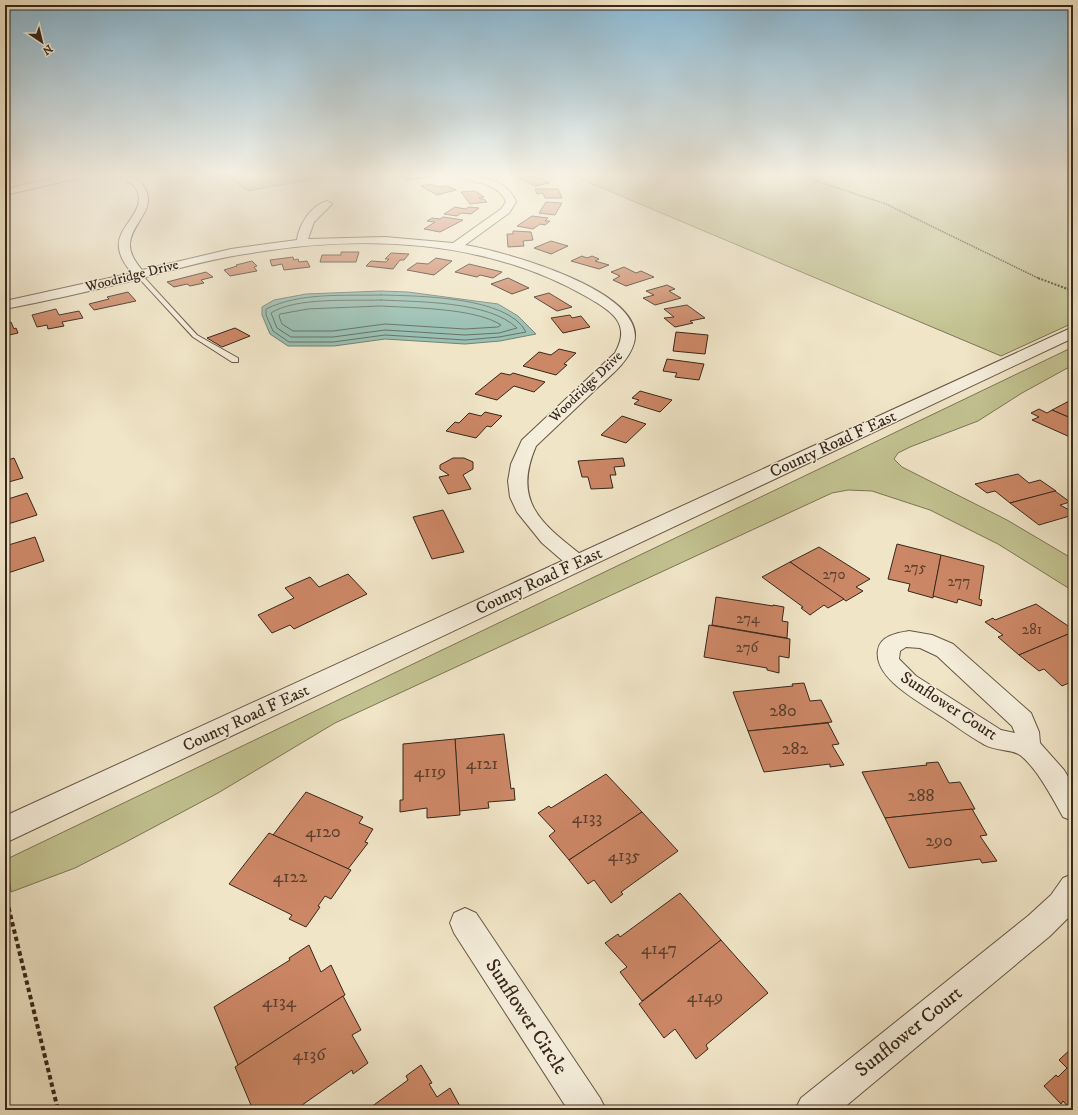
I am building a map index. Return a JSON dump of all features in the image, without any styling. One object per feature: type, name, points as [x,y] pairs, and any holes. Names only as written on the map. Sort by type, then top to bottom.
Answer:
[{"type":"street","points":[[129,227],[124,242],[127,256],[139,275]]},
{"type":"street","points":[[302,243],[304,227]]},
{"type":"street","points":[[455,247],[483,227]]},
{"type":"street","name":"Woodridge Drive","points":[[5,305],[218,256],[302,243],[372,241],[455,247],[524,263],[571,281],[614,307],[627,325],[629,333],[628,343],[624,353],[528,444],[521,457],[517,471],[517,487],[522,504],[532,520],[547,536],[578,563]]},
{"type":"street","name":"County Road F East","points":[[5,830],[1073,332]]},
{"type":"street","name":"Sunflower Court","points":[[913,639],[930,642],[945,650],[1022,720],[1027,732],[1027,746],[995,739],[908,682],[891,666],[888,659],[889,648],[898,641],[913,639]]},
{"type":"street","points":[[1027,746],[1055,778],[1073,809]]},
{"type":"street","name":"Sunflower Court","points":[[814,1110],[1039,926],[1061,905],[1073,888]]},
{"type":"street","name":"Sunflower Circle","points":[[465,923],[588,1110]]},
{"type":"lane","points":[[139,275],[195,336],[236,360]]},
{"type":"path","points":[[934,227],[1051,284],[1073,291]]},
{"type":"path","points":[[5,893],[58,1110]]},
{"type":"green space","points":[[695,227],[1073,227],[1073,323],[1001,356]]},
{"type":"green space","points":[[1073,347],[1073,365],[1022,393],[978,421],[910,447],[898,453],[894,459],[902,467],[1007,520],[1073,559],[1073,591],[998,544],[930,510],[872,491],[848,490],[832,493],[335,723],[218,793],[124,843],[75,868],[11,892],[7,859]]},
{"type":"water","points":[[381,291],[408,292],[498,304],[518,316],[536,334],[500,341],[465,344],[385,339],[334,346],[288,346],[270,334],[262,315],[262,307],[274,300],[306,294]]},
{"type":"building","points":[[427,227],[450,227],[440,232],[424,229]]},
{"type":"building","points":[[523,227],[536,227],[533,229]]},
{"type":"building","points":[[513,231],[531,232],[533,240],[523,241],[524,246],[508,247],[507,234],[513,234]]},
{"type":"building","points":[[551,241],[568,246],[551,254],[534,248]]},
{"type":"building","points":[[341,252],[359,252],[356,262],[320,262],[322,255],[341,255]]},
{"type":"building","points":[[391,253],[409,254],[404,260],[400,260],[393,269],[366,266],[371,261],[386,262],[389,259],[385,259]]},
{"type":"building","points":[[582,256],[587,258],[592,256],[599,259],[595,261],[609,265],[599,269],[571,261]]},
{"type":"building","points":[[293,257],[294,260],[298,259],[299,262],[307,261],[310,267],[284,270],[282,264],[272,266],[270,260]]},
{"type":"building","points":[[436,258],[452,261],[434,275],[407,270],[417,263],[428,264]]},
{"type":"building","points":[[252,261],[257,266],[254,267],[257,271],[230,276],[224,270],[237,266],[236,265]]},
{"type":"building","points":[[469,264],[502,272],[493,278],[480,275],[477,277],[455,272]]},
{"type":"building","points":[[624,267],[636,273],[641,271],[654,277],[626,286],[613,280],[620,276],[611,272]]},
{"type":"building","points":[[206,272],[213,277],[201,280],[204,283],[190,286],[187,284],[174,287],[167,282]]},
{"type":"building","points":[[508,278],[529,288],[512,294],[491,284]]},
{"type":"building","points":[[667,285],[675,289],[669,291],[681,298],[655,305],[643,298],[654,295],[646,291]]},
{"type":"building","points":[[128,292],[136,301],[94,310],[89,304],[109,299],[107,297]]},
{"type":"building","points":[[549,293],[572,307],[557,311],[534,297]]},
{"type":"building","points":[[687,305],[705,318],[690,321],[693,323],[675,327],[664,318],[674,317],[664,309]]},
{"type":"building","points":[[56,309],[59,315],[79,311],[83,318],[62,322],[64,326],[48,329],[47,325],[37,327],[32,315]]},
{"type":"building","points":[[570,315],[572,318],[581,316],[590,327],[563,333],[551,318]]},
{"type":"building","points":[[11,322],[14,329],[16,328],[18,333],[5,336],[5,323]]},
{"type":"building","points":[[235,328],[250,336],[222,347],[207,338]]},
{"type":"building","points":[[676,332],[708,335],[705,354],[673,351]]},
{"type":"building","points":[[559,349],[576,353],[564,364],[567,365],[556,375],[523,366],[539,352],[551,355]]},
{"type":"building","points":[[667,359],[704,364],[699,380],[675,377],[677,373],[663,371]]},
{"type":"building","points":[[501,373],[510,375],[513,373],[545,382],[534,392],[514,386],[497,400],[475,394]]},
{"type":"building","points":[[640,391],[672,400],[660,412],[634,404],[639,400],[632,398]]},
{"type":"building","points":[[1071,400],[1073,401],[1073,419],[1052,410]]},
{"type":"building","points":[[1039,409],[1047,413],[1052,410],[1073,419],[1073,437],[1032,420],[1039,417],[1031,413]]},
{"type":"building","points":[[485,412],[502,416],[491,427],[487,426],[476,438],[446,431],[455,422],[459,423],[469,413],[481,416]]},
{"type":"building","points":[[622,416],[646,424],[626,443],[601,435]]},
{"type":"building","points":[[14,458],[23,478],[5,483],[5,461]]},
{"type":"building","points":[[453,458],[464,458],[473,462],[473,469],[463,475],[471,489],[448,494],[439,477],[449,475],[440,469],[440,465]]},
{"type":"building","points":[[623,458],[625,466],[614,467],[616,475],[610,475],[613,488],[591,489],[588,477],[582,477],[578,461]]},
{"type":"building","points":[[1018,474],[1029,483],[1040,480],[1056,491],[1010,503],[995,491],[987,493],[975,484]]},
{"type":"building","points":[[1055,491],[1070,502],[1060,505],[1073,512],[1073,515],[1039,525],[1010,503]]},
{"type":"building","points":[[27,493],[37,515],[8,524],[10,528],[5,530],[5,500]]},
{"type":"building","points":[[443,510],[464,552],[432,559],[413,517]]},
{"type":"building","points":[[35,537],[44,561],[5,574],[5,546]]},
{"type":"building","points":[[897,544],[941,555],[933,598],[908,591],[910,584],[888,579]]},
{"type":"building","points":[[819,547],[870,579],[856,587],[863,591],[846,601],[790,562]]},
{"type":"building","points":[[941,555],[984,566],[979,599],[982,600],[981,606],[958,599],[957,603],[933,596]]},
{"type":"building","points":[[790,562],[844,599],[828,608],[824,605],[810,615],[801,608],[803,607],[762,577]]},
{"type":"building","points":[[348,574],[367,594],[294,629],[290,625],[272,633],[258,615],[294,598],[285,588],[310,577],[319,587]]},
{"type":"building","points":[[716,597],[784,607],[782,621],[788,622],[787,638],[712,625]]},
{"type":"building","points":[[1036,604],[1071,628],[1073,632],[1019,655],[998,637],[1003,635],[985,622],[993,618],[995,620]]},
{"type":"building","points":[[709,625],[790,639],[789,658],[779,656],[779,673],[767,670],[767,668],[704,657]]},
{"type":"building","points":[[1073,632],[1073,678],[1069,680],[1071,682],[1062,686],[1044,669],[1039,671],[1019,655]]},
{"type":"building","points":[[804,683],[810,701],[821,700],[832,722],[748,731],[733,692],[793,686],[792,684]]},
{"type":"building","points":[[828,723],[839,744],[832,745],[844,765],[830,767],[830,764],[764,772],[748,731]]},
{"type":"building","points":[[504,734],[511,789],[514,788],[515,800],[488,802],[489,808],[459,811],[455,739]]},
{"type":"building","points":[[455,739],[460,815],[427,818],[427,808],[400,812],[400,800],[403,800],[403,744]]},
{"type":"building","points":[[938,762],[949,783],[960,782],[975,809],[885,818],[862,772],[927,765],[926,763]]},
{"type":"building","points":[[606,774],[642,812],[569,860],[549,836],[555,831],[538,813],[549,806],[551,808]]},
{"type":"building","points":[[306,792],[363,817],[359,823],[373,829],[365,842],[368,843],[348,869],[273,835]]},
{"type":"building","points":[[972,809],[987,835],[980,836],[997,861],[982,863],[980,859],[909,868],[885,818]]},
{"type":"building","points":[[642,812],[678,851],[621,892],[623,894],[611,903],[594,880],[588,884],[569,860]]},
{"type":"building","points":[[269,833],[351,870],[331,899],[325,896],[318,906],[320,907],[306,927],[289,919],[292,915],[229,884]]},
{"type":"building","points":[[680,893],[721,940],[642,1001],[620,972],[627,967],[605,943],[618,934],[620,937]]},
{"type":"building","points":[[721,940],[768,993],[706,1045],[708,1049],[696,1059],[675,1029],[664,1038],[639,1004]]},
{"type":"building","points":[[309,945],[321,972],[331,965],[345,995],[238,1065],[214,1007],[290,960],[289,958]]},
{"type":"building","points":[[343,996],[361,1030],[352,1035],[368,1063],[353,1074],[352,1070],[295,1110],[253,1110],[235,1067]]},
{"type":"building","points":[[1073,1047],[1073,1110],[1071,1110],[1063,1101],[1061,1104],[1044,1086],[1056,1075],[1058,1077],[1067,1068],[1059,1060]]},
{"type":"building","points":[[421,1065],[432,1083],[429,1084],[437,1097],[450,1088],[462,1110],[367,1110],[408,1080],[406,1076]]}]
